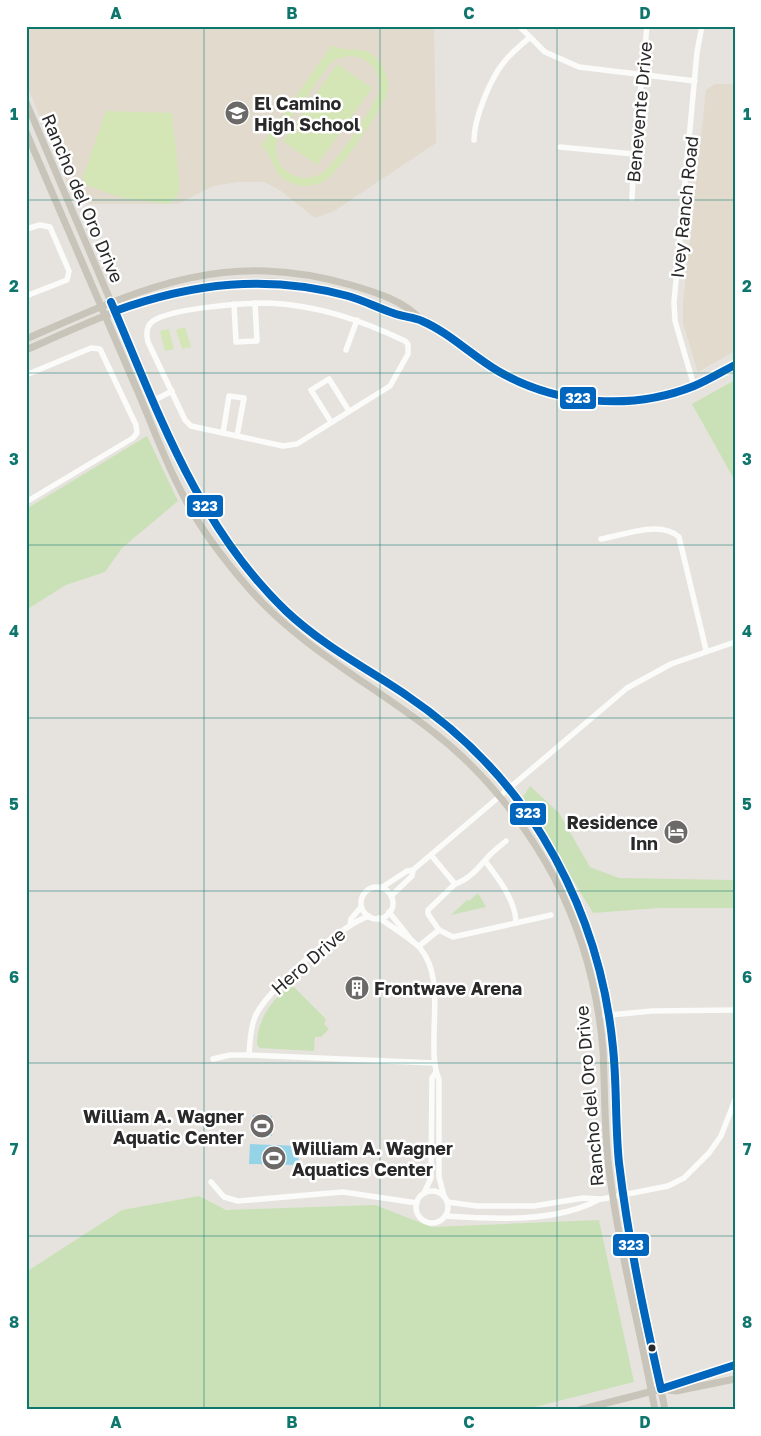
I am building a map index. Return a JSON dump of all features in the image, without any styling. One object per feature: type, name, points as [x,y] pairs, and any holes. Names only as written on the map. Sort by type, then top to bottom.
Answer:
[{"type":"main road","name":"Rancho del Oro Drive","points":[[26,102],[169,438],[193,492],[209,518],[233,552],[268,594],[331,648],[408,696],[483,759],[509,789],[543,837],[573,894],[595,955],[608,1014],[613,1047],[618,1156],[639,1288],[665,1410]]},
{"type":"main road","name":"Rancho del Oro Drive","points":[[26,132],[173,475],[193,514],[213,544],[247,586],[301,638],[440,738],[499,797],[531,840],[556,882],[583,948],[599,1016],[607,1149],[630,1289],[655,1410]]},
{"type":"main road","points":[[26,339],[111,302],[150,288],[199,276],[228,272],[280,272],[315,276],[368,291],[413,311],[421,320],[508,377],[564,396],[599,400],[631,400],[663,395],[694,386],[735,365]]},
{"type":"main road","points":[[26,350],[150,298],[203,285],[247,281],[279,282],[350,296],[410,319],[421,320]]},
{"type":"main road","points":[[134,383],[146,398],[153,401]]},
{"type":"main road","points":[[144,407],[150,408],[169,438]]},
{"type":"main road","points":[[579,1410],[661,1389],[674,1382],[735,1365]]},
{"type":"main road","points":[[661,1389],[676,1391],[735,1379]]},
{"type":"street","points":[[519,26],[545,52],[579,67],[695,80]]},
{"type":"street","name":"Benevente Drive","points":[[632,198],[634,154],[647,26]]},
{"type":"street","name":"Ivey Ranch Road","points":[[694,386],[675,321],[674,302],[695,80],[702,26]]},
{"type":"street","points":[[474,140],[474,129],[494,77],[504,61],[529,38]]},
{"type":"street","points":[[560,146],[634,154]]},
{"type":"street","points":[[26,175],[26,184]]},
{"type":"street","points":[[26,229],[40,225],[50,227],[69,271],[69,278],[26,296]]},
{"type":"street","points":[[234,304],[236,342],[257,341],[255,303]]},
{"type":"street","points":[[278,303],[312,308],[357,320],[405,341],[410,349],[395,380],[390,386],[331,422],[312,436],[290,446],[191,426],[185,420],[146,334],[152,321],[199,309],[234,304],[278,303]]},
{"type":"street","points":[[346,350],[357,320]]},
{"type":"street","points":[[26,375],[91,348],[100,349],[136,425],[137,433],[133,438],[26,502]]},
{"type":"street","points":[[331,422],[311,390],[329,379],[349,411]]},
{"type":"street","points":[[153,401],[172,391]]},
{"type":"street","points":[[223,433],[229,396],[244,398],[238,436]]},
{"type":"street","points":[[601,538],[657,529],[673,531],[679,537],[706,650]]},
{"type":"street","points":[[416,944],[379,918],[369,916],[361,907],[361,898],[365,892],[372,888],[381,888],[407,871],[413,870],[627,688],[645,676],[706,650],[735,642]]},
{"type":"street","points":[[506,841],[462,882],[455,884],[428,910],[428,914],[439,930],[453,937],[551,915]]},
{"type":"street","points":[[431,854],[455,884]]},
{"type":"street","points":[[485,861],[496,874],[514,910],[516,923]]},
{"type":"street","points":[[391,896],[412,876],[413,870]]},
{"type":"street","points":[[379,918],[389,912],[392,904],[391,896],[381,888]]},
{"type":"street","name":"Hero Drive","points":[[350,925],[351,919],[361,907]]},
{"type":"street","points":[[389,912],[427,958],[434,975],[435,1063],[439,1079],[439,1177],[446,1199],[445,1216]]},
{"type":"street","name":"Hero Drive","points":[[249,1055],[251,1029],[261,1004],[286,978],[350,925],[369,916]]},
{"type":"street","points":[[416,944],[439,930]]},
{"type":"street","points":[[599,1016],[645,1011],[735,1010]]},
{"type":"street","points":[[213,1059],[230,1055],[249,1055],[435,1063]]},
{"type":"street","points":[[436,1072],[432,1078],[431,1178],[417,1203],[418,1214],[426,1221],[436,1222],[445,1216],[489,1218],[542,1215],[586,1206],[599,1200],[656,1190],[684,1178],[721,1136],[735,1100]]},
{"type":"street","points":[[211,1182],[224,1197],[238,1201],[343,1192],[417,1203]]},
{"type":"street","points":[[424,1193],[436,1192],[446,1199],[502,1207],[534,1206],[583,1198],[599,1200]]},
{"type":"shaded area","name":"El Camino High School","points":[[26,26],[434,26],[436,143],[334,211],[315,218],[281,191],[264,182],[238,182],[213,186],[178,204],[76,204],[26,83]]},
{"type":"shaded area","points":[[715,84],[735,84],[735,351],[698,372],[683,323],[683,303],[706,90]]},
{"type":"green space","points":[[332,45],[338,48],[368,52],[380,62],[384,68],[387,80],[388,91],[385,98],[371,123],[342,164],[327,179],[316,185],[307,186],[294,184],[286,180],[280,176],[266,150],[261,146]],"holes":[[[350,56],[358,57],[371,64],[378,76],[379,90],[377,98],[351,138],[328,168],[317,176],[307,178],[291,175],[280,164],[277,156],[276,143],[279,135],[329,65],[336,59]]]},
{"type":"green space","points":[[337,64],[372,88],[317,165],[283,141]]},
{"type":"green space","points":[[106,111],[172,113],[180,188],[177,196],[169,204],[122,198],[86,185],[83,177]]},
{"type":"green space","points":[[185,327],[191,347],[182,349],[176,330]]},
{"type":"green space","points":[[169,329],[174,349],[165,351],[160,331]]},
{"type":"green space","points":[[735,380],[735,481],[692,404]]},
{"type":"green space","points":[[147,436],[178,501],[122,548],[105,572],[66,585],[26,610],[26,509]]},
{"type":"green space","points":[[530,786],[559,813],[590,867],[619,878],[735,880],[735,908],[659,908],[593,913],[523,797]]},
{"type":"green space","points":[[478,893],[486,907],[451,915],[467,900],[469,901]]},
{"type":"green space","points":[[291,984],[324,1017],[326,1021],[324,1024],[329,1029],[321,1037],[315,1037],[314,1051],[260,1048],[257,1045],[263,1018],[272,1003]]},
{"type":"green space","points":[[199,1196],[226,1210],[375,1205],[432,1227],[599,1220],[634,1382],[523,1410],[26,1410],[26,1272],[122,1210]]},
{"type":"water","name":"William A. Wagner Aquatic Center","points":[[253,1115],[272,1116],[272,1136],[252,1135]]},
{"type":"water","name":"William A. Wagner Aquatics Center","points":[[250,1144],[300,1146],[298,1165],[249,1164]]},
{"type":"transit line","name":"323","points":[[115,311],[144,301],[201,288],[259,284],[289,285],[318,289],[354,298],[422,321],[442,332],[488,365],[521,382],[544,391],[594,401],[645,399],[670,394],[694,386],[735,365]]},
{"type":"transit line","name":"323","points":[[111,302],[183,466],[204,505],[228,543],[255,578],[286,611],[314,635],[426,709],[465,741],[515,796],[543,837],[557,861],[580,912],[590,939],[605,993],[613,1048],[619,1163],[627,1220],[661,1389],[735,1365]]},
{"type":"place","name":"El Camino High School","points":[[237,113]]},
{"type":"place","name":"Residence Inn","points":[[676,832]]},
{"type":"place","name":"Frontwave Arena","points":[[357,988]]},
{"type":"place","name":"William A. Wagner Aquatic Center","points":[[262,1126]]},
{"type":"place","name":"William A. Wagner Aquatics Center","points":[[274,1158]]}]
